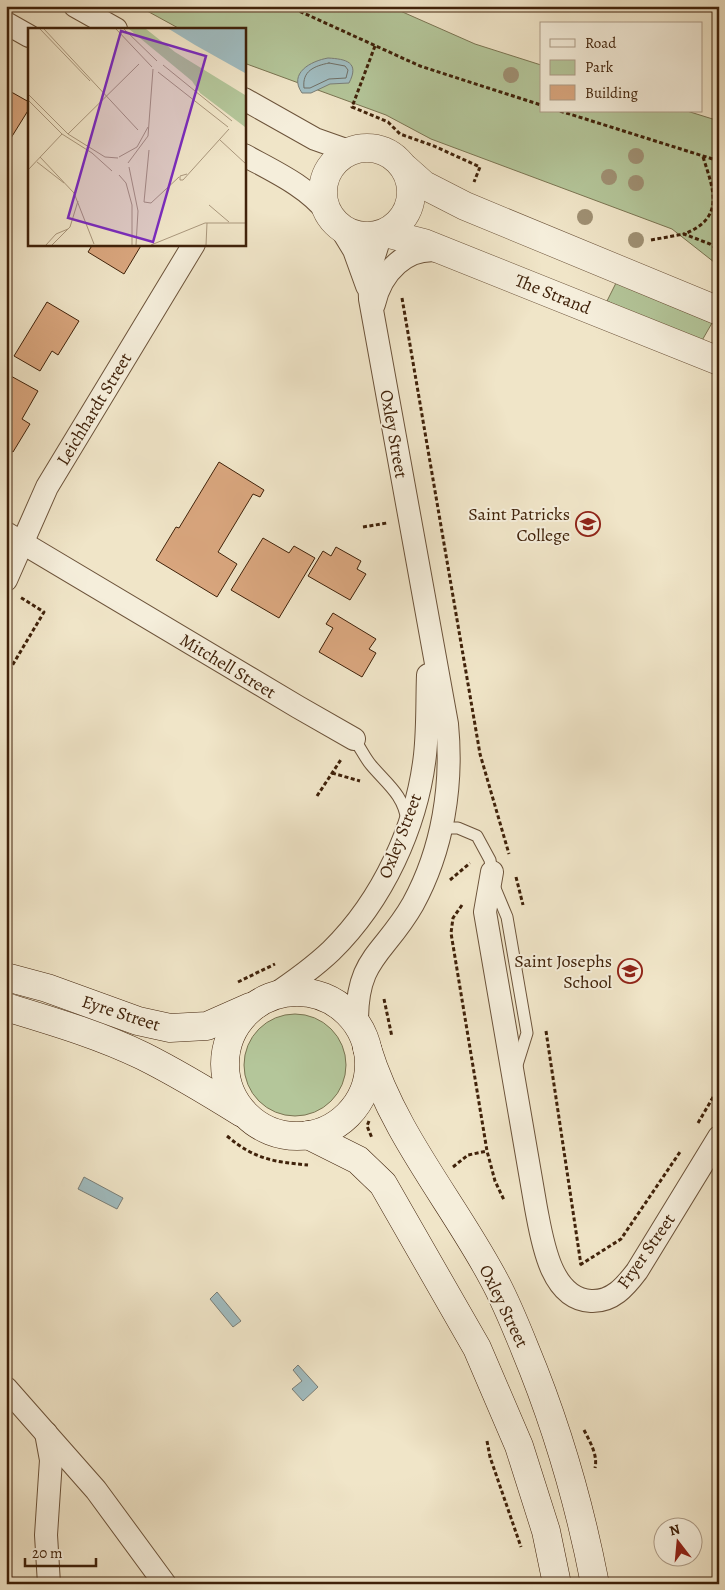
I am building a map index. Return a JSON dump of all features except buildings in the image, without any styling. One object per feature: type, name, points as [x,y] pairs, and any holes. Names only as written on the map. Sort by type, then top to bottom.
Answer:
[{"type":"main road","points":[[406,169],[411,183],[411,198],[407,212],[398,225],[383,233],[359,236],[334,220],[323,199],[323,184],[328,171],[337,159],[350,151],[362,148],[381,150],[398,159],[424,185],[465,206],[719,311]]},
{"type":"main road","name":"The Strand","points":[[383,233],[424,243],[719,361]]},
{"type":"main road","name":"Eyre Street","points":[[6,977],[47,988],[138,1021],[170,1028],[207,1026],[267,999]]},
{"type":"main road","points":[[295,992],[319,996],[341,1007],[362,1036],[369,1065],[367,1082],[361,1097],[352,1111],[332,1126],[308,1135],[282,1135],[258,1125],[239,1107],[227,1082],[225,1055],[231,1036],[241,1018],[267,999],[295,992]]},
{"type":"main road","name":"Eyre Street","points":[[6,1007],[48,1020],[143,1056],[192,1082],[248,1117]]},
{"type":"main road","name":"Oxley Street","points":[[362,1036],[387,1103],[493,1277],[522,1340],[557,1430],[572,1478],[595,1584]]},
{"type":"main road","points":[[308,1135],[358,1160],[383,1184],[477,1348],[519,1446],[546,1531],[557,1584]]},
{"type":"street","points":[[75,6],[114,28]]},
{"type":"street","points":[[6,23],[28,35]]},
{"type":"street","points":[[245,100],[315,139],[350,151]]},
{"type":"street","points":[[245,156],[298,186],[319,202],[334,220]]},
{"type":"street","name":"Oxley Street","points":[[334,220],[354,250],[371,304]]},
{"type":"street","name":"Oxley Street","points":[[362,1036],[358,996],[363,974],[416,897],[429,870],[441,828],[449,781],[447,724],[371,304],[369,272],[374,252],[383,233]]},
{"type":"street","name":"Leichhardt Street","points":[[10,587],[15,538],[193,245]]},
{"type":"street","points":[[371,304],[381,282],[400,261],[419,251],[449,253]]},
{"type":"street","name":"Mitchell Street","points":[[15,538],[354,739]]},
{"type":"street","name":"Oxley Street","points":[[267,999],[317,963],[344,936],[374,897],[394,861],[405,835],[416,800],[425,756],[429,629]]},
{"type":"street","points":[[394,861],[413,840],[441,828]]},
{"type":"street","points":[[492,872],[485,912],[513,1076]]},
{"type":"street","name":"Fryer Street","points":[[513,1076],[543,1240],[557,1278],[570,1294],[587,1301],[606,1299],[621,1290],[637,1271],[719,1137]]},
{"type":"street","points":[[6,1388],[43,1428],[124,1525],[166,1584]]},
{"type":"street","points":[[43,1428],[48,1440],[51,1460],[46,1535],[49,1584]]},
{"type":"lane","name":"Mitchell Street","points":[[354,739],[371,766],[397,794],[406,813],[405,835]]},
{"type":"lane","points":[[441,828],[458,828],[477,836],[487,851],[494,886],[507,917],[527,1033],[513,1076]]},
{"type":"path","points":[[288,6],[420,66],[540,105]]},
{"type":"path","points":[[302,12],[304,6]]},
{"type":"path","points":[[563,112],[719,161]]},
{"type":"path","points":[[651,240],[695,230],[710,218],[714,201],[703,156]]},
{"type":"path","points":[[684,234],[710,244],[719,250]]},
{"type":"path","points":[[401,295],[480,754],[509,855]]},
{"type":"path","points":[[6,676],[44,612],[10,587]]},
{"type":"path","points":[[317,796],[354,739]]},
{"type":"path","points":[[332,773],[353,777],[365,783]]},
{"type":"path","points":[[449,881],[487,851],[506,845]]},
{"type":"path","points":[[515,874],[524,908]]},
{"type":"path","points":[[467,897],[453,918],[451,933],[487,1151],[495,1181],[504,1200]]},
{"type":"path","points":[[236,984],[258,971],[283,961]]},
{"type":"path","points":[[384,993],[386,1016],[393,1042]]},
{"type":"path","points":[[546,1028],[581,1265]]},
{"type":"path","points":[[695,1128],[719,1087]]},
{"type":"path","points":[[224,1134],[238,1146],[271,1162],[316,1168]]},
{"type":"path","points":[[557,1278],[621,1239],[685,1144]]},
{"type":"path","points":[[453,1167],[468,1155],[487,1151]]},
{"type":"path","points":[[448,1159],[458,1175]]},
{"type":"path","points":[[582,1425],[596,1461],[595,1470]]},
{"type":"path","points":[[487,1437],[490,1457],[523,1553]]},
{"type":"green space","points":[[138,6],[389,6],[475,44],[540,65],[540,112],[690,112],[719,121],[719,266],[672,229],[431,139],[386,115],[245,63],[245,28],[178,28]]},
{"type":"green space","points":[[616,283],[712,323],[700,344],[607,301]]},
{"type":"green space","points":[[295,1014],[315,1018],[331,1029],[342,1045],[346,1065],[342,1085],[331,1101],[315,1112],[295,1116],[275,1112],[259,1101],[248,1085],[244,1065],[248,1045],[259,1029],[275,1018]]},
{"type":"water","points":[[328,58],[340,59],[352,66],[352,76],[349,83],[330,84],[311,93],[302,93],[298,86],[298,80],[303,69],[315,62]]},
{"type":"water","points":[[84,1177],[123,1198],[117,1209],[78,1189]]},
{"type":"water","points":[[217,1292],[241,1321],[233,1327],[210,1299]]},
{"type":"water","points":[[298,1365],[318,1387],[303,1401],[292,1389],[302,1381],[293,1370]]},
{"type":"place","name":"Saint Patricks College","points":[[588,524]]},
{"type":"place","name":"Saint Josephs School","points":[[630,971]]}]
